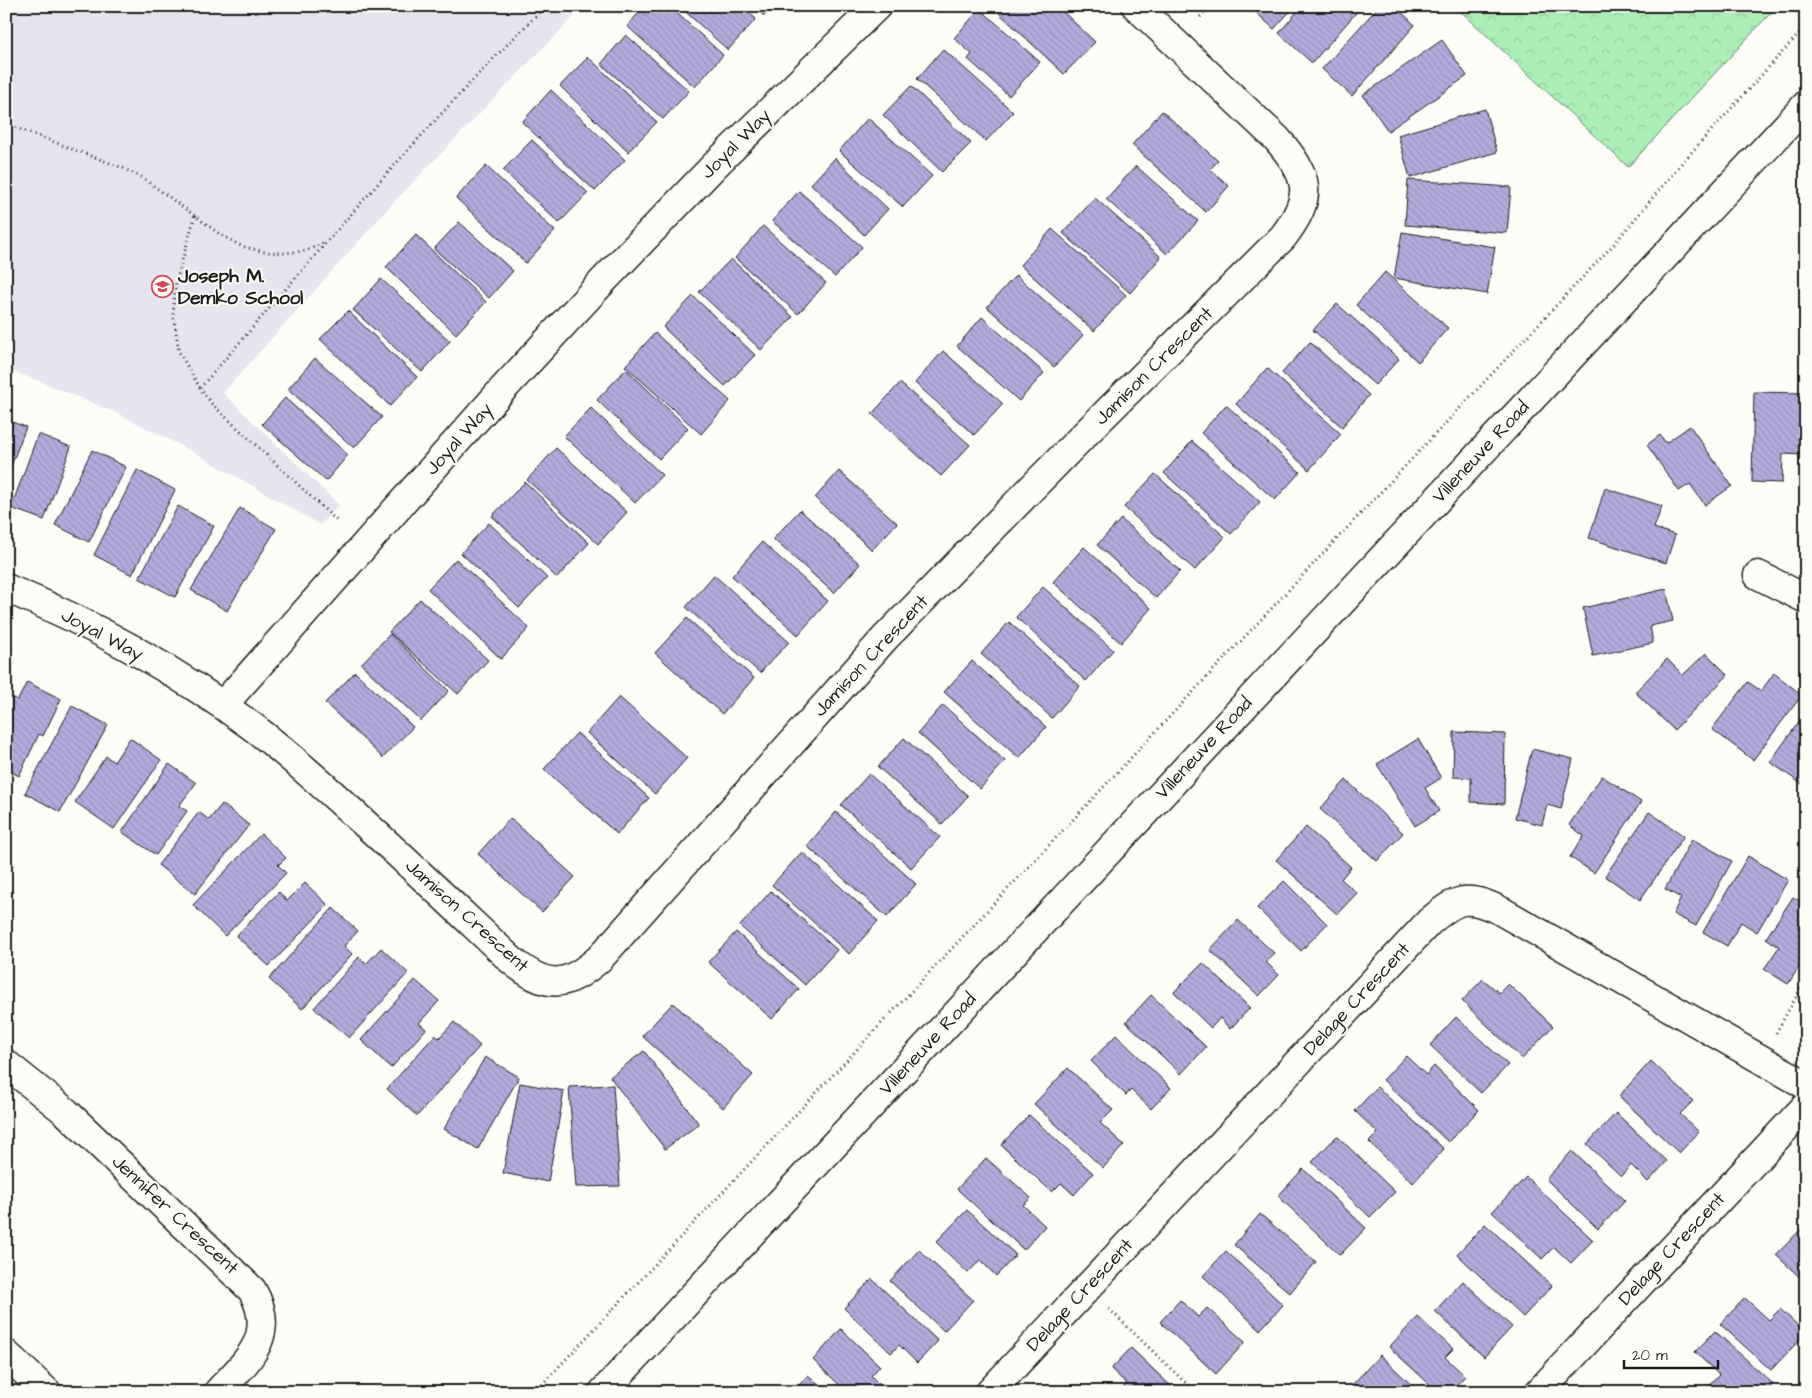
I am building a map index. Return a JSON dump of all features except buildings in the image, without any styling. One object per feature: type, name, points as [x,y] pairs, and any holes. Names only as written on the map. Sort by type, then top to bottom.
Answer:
[{"type":"street","name":"Joyal Way","points":[[6,588],[60,612],[111,638],[157,664],[222,705],[503,389],[596,289],[718,162],[877,6]]},
{"type":"street","name":"Jamison Crescent","points":[[222,705],[260,733],[324,786],[521,968],[549,982],[560,982],[585,972],[600,958],[885,638],[1294,224],[1301,209],[1305,193],[1302,176],[1296,162],[1277,140],[1136,6]]},
{"type":"street","name":"Villeneuve Road","points":[[603,1392],[1806,105]]},
{"type":"street","points":[[1758,575],[1806,599]]},
{"type":"street","name":"Delage Crescent","points":[[990,1392],[1429,922],[1442,910],[1464,900],[1488,904],[1501,911],[1762,1058],[1806,1085]]},
{"type":"street","name":"Jennifer Crescent","points":[[6,1064],[66,1112],[252,1290],[259,1301],[262,1314],[262,1329],[258,1344],[250,1358],[218,1392]]},
{"type":"street","name":"Delage Crescent","points":[[1539,1392],[1806,1106]]},
{"type":"street","points":[[6,1354],[47,1392]]},
{"type":"path","points":[[200,388],[444,110],[546,6]]},
{"type":"path","points":[[1200,18],[1210,6]]},
{"type":"path","points":[[535,1392],[1614,244],[1680,165],[1806,26]]},
{"type":"path","points":[[6,124],[123,168],[143,178],[220,234],[241,246],[265,252],[284,253],[306,251],[328,241]]},
{"type":"path","points":[[195,216],[176,282],[173,312],[178,352],[212,404],[337,521]]},
{"type":"path","points":[[1762,1058],[1806,979]]},
{"type":"path","points":[[1087,1288],[1195,1392]]},
{"type":"shaded area","name":"Joseph M. Demko School","points":[[6,6],[584,6],[391,205],[223,393],[339,505],[320,525],[199,455],[119,414],[6,369]]},
{"type":"green space","points":[[1455,6],[1777,6],[1628,167]]},
{"type":"place","name":"Joseph M. Demko School","points":[[162,287]]}]
